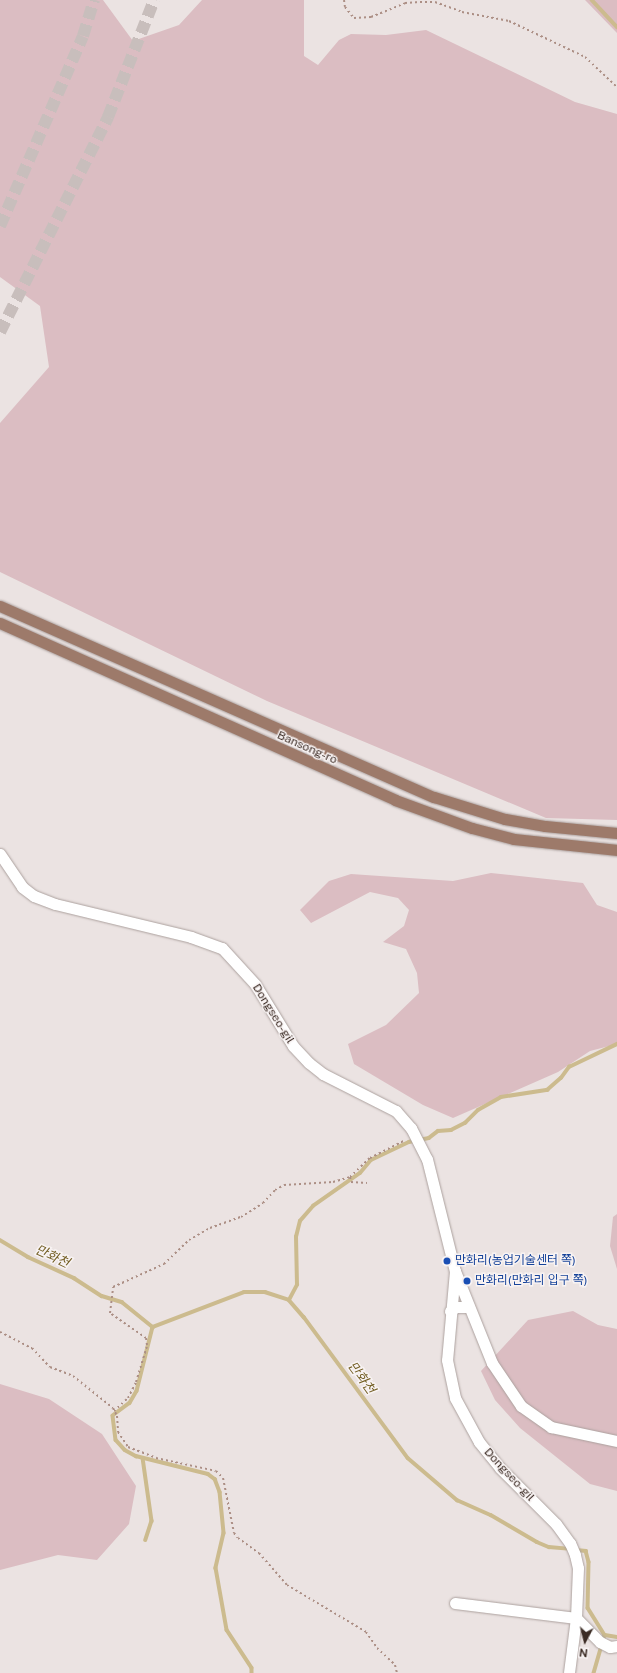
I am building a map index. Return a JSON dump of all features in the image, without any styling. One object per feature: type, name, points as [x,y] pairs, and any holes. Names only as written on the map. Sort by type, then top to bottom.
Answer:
[{"type":"main road","name":"Bansong-ro","points":[[0,606],[434,797],[505,818],[545,826],[617,833]]},
{"type":"main road","name":"Bansong-ro","points":[[0,623],[395,800],[472,828],[514,839],[617,850]]},
{"type":"street","name":"Dongseo-gil","points":[[0,854],[22,887],[34,896],[55,904],[191,937],[222,948],[255,984],[293,1046],[309,1062],[323,1074],[396,1111],[417,1138],[427,1159],[455,1271],[492,1363],[521,1406],[551,1427],[617,1441]]},
{"type":"street","name":"Dongseo-gil","points":[[455,1271],[447,1341],[448,1376],[467,1422],[500,1468],[556,1524],[570,1544],[575,1555],[578,1568],[576,1618],[569,1673]]},
{"type":"street","points":[[450,1311],[456,1307],[469,1307]]},
{"type":"street","points":[[455,1603],[576,1618],[602,1643],[617,1646]]},
{"type":"path","points":[[344,0],[345,7],[354,18],[372,17],[405,3],[434,2],[462,12],[509,21],[585,57],[617,87]]},
{"type":"path","points":[[115,1412],[128,1398],[136,1382],[147,1345],[146,1338],[110,1313],[111,1293],[114,1287],[164,1264],[189,1240],[210,1228],[240,1217],[262,1203],[275,1190],[284,1185],[333,1182],[350,1177],[370,1158],[417,1138]]},
{"type":"path","points":[[350,1177],[351,1182],[367,1184]]},
{"type":"path","points":[[0,1332],[32,1348],[50,1367],[73,1376],[115,1412],[117,1415],[118,1432],[128,1447],[148,1456],[202,1467],[219,1475],[226,1487],[234,1533],[238,1538],[259,1553],[287,1585],[366,1632],[377,1648],[395,1665],[397,1673]]},
{"type":"shaded area","points":[[0,0],[103,0],[133,41],[179,25],[202,0],[304,0],[304,56],[318,65],[339,40],[351,34],[386,35],[426,30],[575,102],[617,114],[617,820],[546,818],[267,701],[0,572],[0,423],[49,367],[40,306],[0,277]]},
{"type":"shaded area","points":[[585,0],[617,0],[617,33]]},
{"type":"shaded area","points":[[491,873],[583,883],[597,905],[617,912],[617,1044],[590,1051],[558,1072],[453,1118],[423,1105],[354,1064],[348,1044],[386,1025],[419,993],[417,973],[406,949],[383,942],[404,926],[409,910],[398,898],[370,892],[311,923],[300,910],[329,881],[351,874],[453,881]]},
{"type":"shaded area","points":[[617,1214],[617,1269],[610,1246],[613,1217]]},
{"type":"shaded area","points":[[573,1311],[598,1325],[617,1329],[617,1491],[590,1484],[520,1428],[495,1400],[481,1371],[528,1320]]},
{"type":"shaded area","points":[[0,1384],[49,1399],[102,1434],[136,1486],[129,1524],[97,1560],[58,1555],[0,1570]]},
{"type":"waterway","points":[[592,0],[617,27]]},
{"type":"waterway","points":[[289,1300],[297,1285],[296,1237],[300,1221],[313,1206],[360,1173],[371,1160],[409,1142],[429,1138],[438,1131],[451,1130],[465,1123],[478,1110],[501,1097],[547,1090],[561,1078],[569,1067],[617,1044]]},
{"type":"waterway","name":"만화천","points":[[0,1240],[28,1257],[74,1278],[102,1296],[122,1302],[153,1327],[244,1292],[265,1292],[289,1300],[304,1317],[408,1458],[457,1500],[491,1515],[537,1542],[549,1547],[570,1549]]},
{"type":"waterway","points":[[153,1327],[137,1391],[130,1403],[113,1416],[116,1440],[125,1450],[136,1456],[208,1474],[215,1479],[220,1492],[224,1533],[216,1568],[227,1630],[252,1668],[252,1673]]},
{"type":"waterway","points":[[143,1458],[152,1521],[146,1540]]},
{"type":"waterway","name":"만화천","points":[[576,1550],[586,1551],[589,1562],[588,1608],[605,1635],[594,1673]]},
{"type":"waterway","points":[[605,1635],[617,1637]]},
{"type":"tunnel","points":[[0,226],[83,36],[94,0]]},
{"type":"tunnel","points":[[0,332],[108,117],[154,0]]},
{"type":"place","name":"만화리(농업기술센터 쪽)","points":[[447,1261]]},
{"type":"place","name":"만화리(만화리 입구 쪽)","points":[[467,1281]]}]
